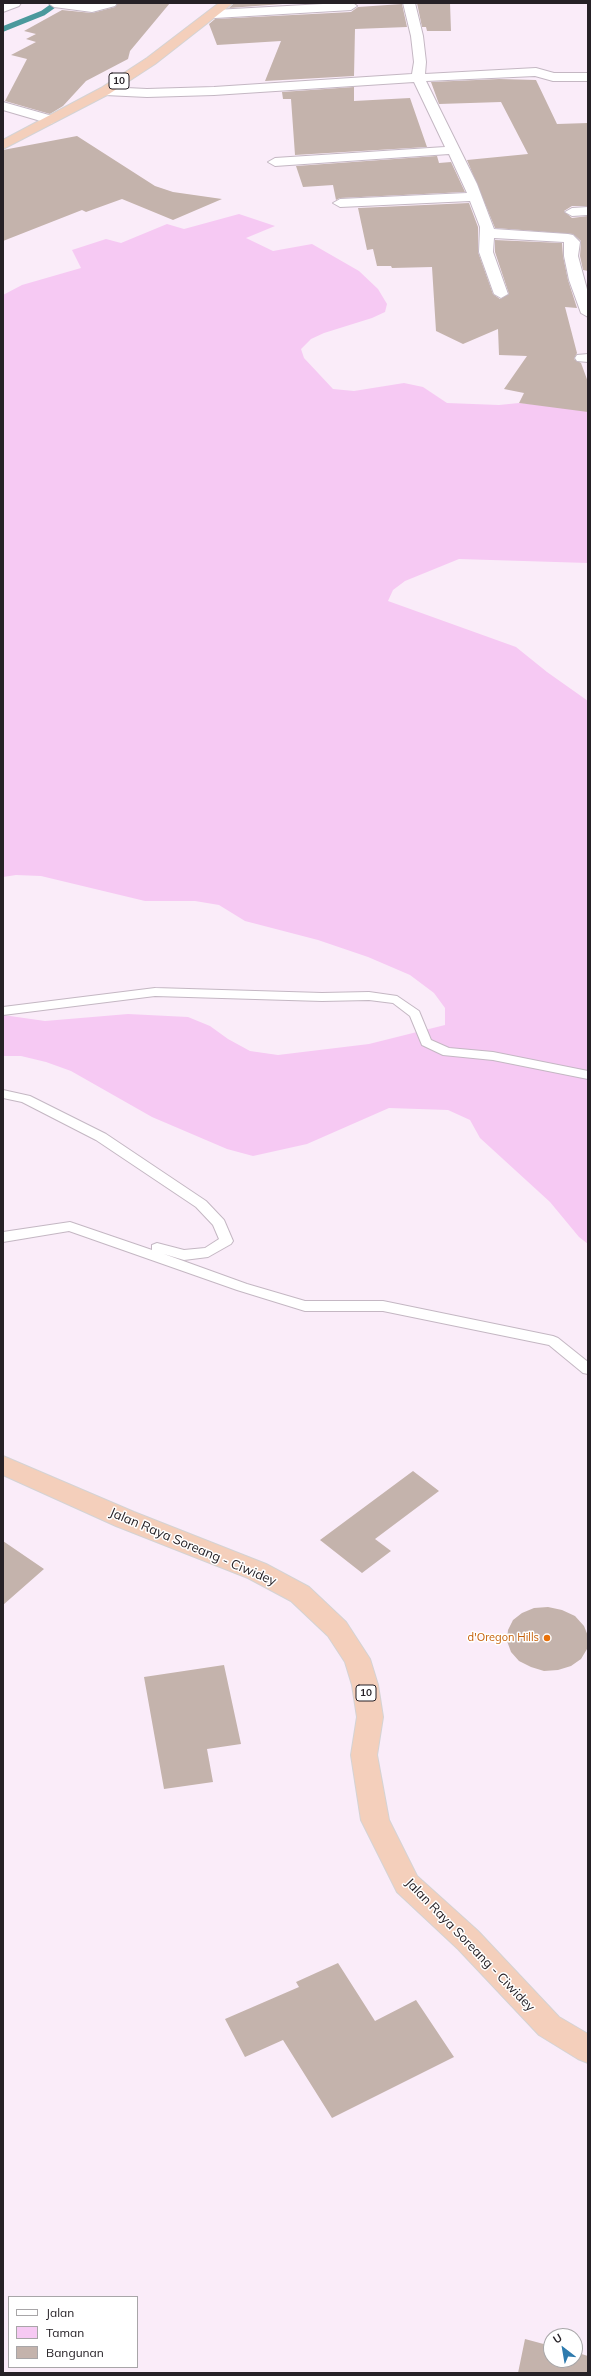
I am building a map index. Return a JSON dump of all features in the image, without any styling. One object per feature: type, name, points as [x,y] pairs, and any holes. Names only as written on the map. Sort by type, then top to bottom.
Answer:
[{"type":"highway","name":"10","points":[[3,146],[105,91],[151,61],[215,14],[227,3]]},
{"type":"highway","name":"Jalan Raya Soreang - Ciwidey","points":[[3,1465],[132,1521],[257,1571],[300,1594],[337,1629],[357,1659],[365,1685],[370,1717],[364,1755],[375,1820],[407,1884],[468,1940],[550,2026],[588,2050]]},
{"type":"street","points":[[3,8],[15,3]]},
{"type":"street","points":[[57,4],[92,8],[111,3]]},
{"type":"street","points":[[409,3],[418,36],[420,62],[418,78],[475,197],[488,233],[486,252],[501,294]]},
{"type":"street","points":[[215,14],[351,6]]},
{"type":"street","points":[[105,91],[148,93],[214,91],[377,78],[418,78],[536,72],[553,77],[588,77]]},
{"type":"street","points":[[3,106],[51,120]]},
{"type":"street","points":[[275,162],[452,150]]},
{"type":"street","points":[[340,203],[475,197]]},
{"type":"street","points":[[572,212],[588,211]]},
{"type":"street","points":[[488,233],[568,238],[573,242],[571,256],[576,280],[588,313]]},
{"type":"street","points":[[571,256],[588,255]]},
{"type":"lane","points":[[3,1011],[155,992],[322,997],[369,996],[397,1000],[415,1014],[426,1042],[447,1052],[493,1056],[588,1075]]},
{"type":"lane","points":[[3,1094],[26,1099],[101,1137],[201,1204],[219,1223],[226,1241],[208,1252],[184,1255],[70,1226],[3,1237]]},
{"type":"lane","points":[[70,1226],[242,1287],[305,1306],[383,1306],[553,1341],[588,1369]]},
{"type":"green space","points":[[239,214],[275,226],[246,238],[273,251],[312,244],[359,271],[378,289],[387,304],[385,312],[372,318],[324,333],[311,339],[301,349],[304,358],[333,389],[354,391],[404,383],[423,387],[447,403],[499,405],[519,403],[588,409],[588,563],[459,559],[405,581],[393,590],[388,601],[516,647],[547,672],[588,701],[588,1244],[579,1237],[550,1202],[480,1138],[470,1120],[448,1110],[389,1108],[307,1144],[253,1156],[227,1149],[152,1117],[71,1071],[46,1062],[21,1056],[3,1056],[3,1015],[45,1021],[128,1014],[188,1017],[210,1026],[228,1039],[250,1051],[278,1055],[369,1044],[445,1025],[445,1008],[434,993],[410,975],[368,957],[318,940],[245,921],[219,905],[195,901],[145,901],[41,876],[16,875],[3,877],[3,295],[22,285],[81,268],[72,250],[106,239],[121,243],[167,224],[184,229]]},
{"type":"building","points":[[118,3],[170,3],[130,51],[128,59],[86,81],[63,106],[50,114],[5,101],[27,59],[11,55],[36,42],[26,39],[36,34],[24,31],[62,10],[92,13],[115,7]]},
{"type":"building","points":[[234,3],[296,3],[229,8]]},
{"type":"building","points":[[417,3],[450,3],[451,31],[427,31],[426,27],[422,27]]},
{"type":"building","points":[[402,4],[407,27],[355,29],[354,76],[265,81],[281,41],[217,45],[209,24],[215,19],[351,12],[358,7]]},
{"type":"building","points":[[499,79],[536,80],[557,124],[588,123],[588,206],[572,206],[564,211],[572,218],[588,216],[588,271],[583,270],[580,256],[581,241],[573,234],[495,228],[467,160],[528,154],[501,102],[439,104],[431,82]]},
{"type":"building","points":[[354,87],[354,101],[410,98],[427,147],[295,155],[291,99],[283,99],[282,92]]},
{"type":"building","points":[[77,136],[155,186],[173,192],[222,199],[173,220],[122,199],[86,212],[82,210],[3,241],[3,150]]},
{"type":"building","points":[[437,156],[439,163],[451,162],[465,192],[340,198],[336,200],[333,185],[303,187],[296,166]]},
{"type":"building","points":[[469,203],[478,227],[478,252],[493,294],[500,299],[509,294],[495,252],[495,240],[562,243],[568,280],[577,308],[565,307],[577,353],[574,359],[581,363],[588,382],[588,412],[519,403],[524,393],[504,389],[527,356],[499,355],[498,329],[463,344],[436,331],[432,267],[392,268],[391,266],[377,266],[373,249],[367,250],[358,208]]},
{"type":"building","points":[[413,1471],[439,1491],[375,1539],[391,1551],[362,1573],[320,1540]]},
{"type":"building","points":[[3,1541],[44,1569],[3,1605]]},
{"type":"building","name":"d'Oregon Hills","points":[[548,1607],[562,1610],[575,1616],[584,1626],[588,1636],[587,1649],[581,1659],[571,1666],[558,1670],[544,1671],[519,1661],[511,1652],[507,1641],[508,1630],[513,1620],[522,1613],[534,1608]]},
{"type":"building","points":[[224,1665],[241,1744],[207,1749],[213,1782],[164,1789],[144,1677]]},
{"type":"building","points":[[338,1963],[375,2021],[416,2000],[454,2057],[332,2118],[283,2040],[245,2057],[225,2019],[299,1987],[296,1982]]},
{"type":"building","points":[[525,2339],[543,2344],[543,2368],[583,2368],[583,2354],[588,2356],[588,2373],[518,2373]]},
{"type":"waterway","points":[[3,29],[43,13],[57,3]]},
{"type":"place","name":"d'Oregon Hills","points":[[547,1638]]}]
